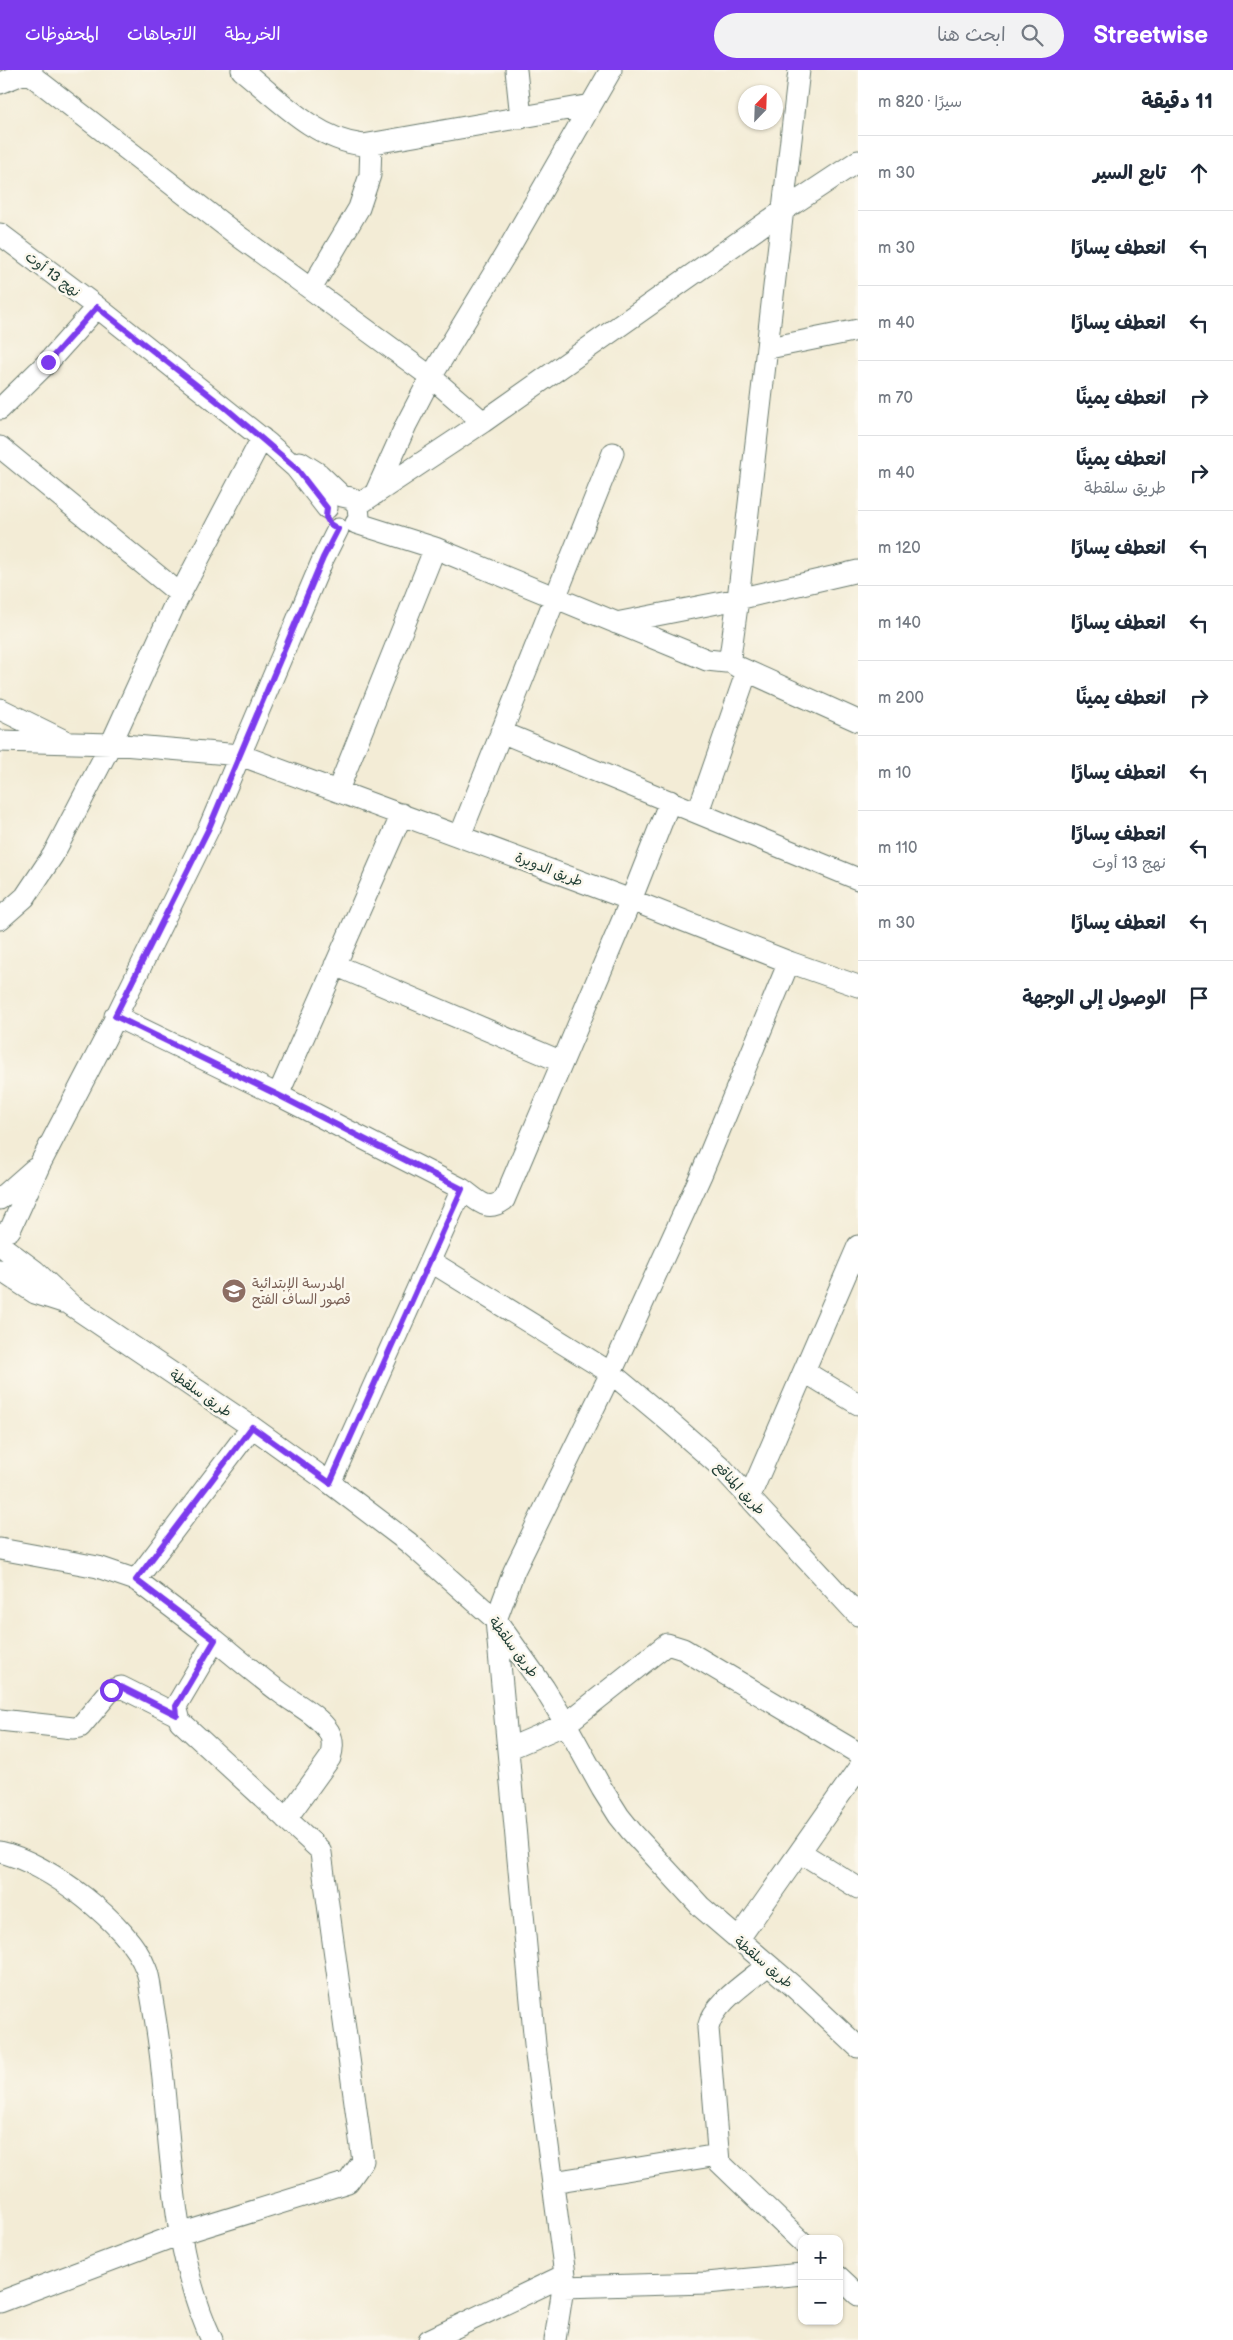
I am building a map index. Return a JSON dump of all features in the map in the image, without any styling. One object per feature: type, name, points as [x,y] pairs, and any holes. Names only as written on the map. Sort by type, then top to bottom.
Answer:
[{"type":"street","points":[[242,70],[326,135],[347,144],[363,146],[591,105]]},
{"type":"street","points":[[516,70],[521,118]]},
{"type":"street","points":[[0,1234],[10,1230],[40,1164],[209,828],[323,558],[349,509],[406,425],[611,70]]},
{"type":"street","points":[[726,662],[730,657],[738,599],[769,348],[800,70]]},
{"type":"street","points":[[0,83],[29,71],[241,238],[432,377],[483,422]]},
{"type":"street","points":[[311,289],[359,208],[370,175],[371,144]]},
{"type":"street","points":[[349,509],[483,422],[784,210],[858,161]]},
{"type":"street","name":"نهج 13 أوت","points":[[0,234],[97,307],[349,509]]},
{"type":"street","points":[[0,409],[48,362],[97,307]]},
{"type":"street","points":[[769,348],[858,330]]},
{"type":"street","points":[[0,919],[25,897],[41,876],[110,744],[180,594],[266,441]]},
{"type":"street","points":[[0,447],[180,594]]},
{"type":"street","points":[[460,836],[613,453]]},
{"type":"street","points":[[349,509],[434,548],[706,660],[726,662],[858,721]]},
{"type":"street","points":[[338,790],[434,548]]},
{"type":"street","points":[[616,623],[738,599],[858,571]]},
{"type":"street","points":[[698,812],[747,672]]},
{"type":"street","points":[[0,709],[67,742]]},
{"type":"street","points":[[501,732],[698,812],[858,880]]},
{"type":"street","name":"طريق الدويرة","points":[[0,741],[110,744],[240,754],[631,900],[789,962],[858,986]]},
{"type":"street","points":[[115,1016],[278,1095],[462,1189],[489,1207],[495,1206],[504,1200],[631,900],[670,801]]},
{"type":"street","points":[[278,1095],[402,814]]},
{"type":"street","points":[[555,2340],[564,2281],[536,2054],[496,1620],[514,1571],[611,1374],[701,1175],[789,962]]},
{"type":"street","points":[[336,965],[562,1062]]},
{"type":"street","points":[[0,1199],[40,1164]]},
{"type":"street","points":[[330,1483],[462,1189]]},
{"type":"street","name":"طريق سلقطة","points":[[0,1245],[35,1271],[71,1305],[252,1427],[330,1483],[408,1543],[496,1620],[523,1656],[566,1724],[619,1816],[672,1877],[738,1940],[858,2047]]},
{"type":"street","points":[[749,1498],[858,1246]]},
{"type":"street","name":"طريق المناقع","points":[[430,1261],[611,1374],[721,1467],[858,1615]]},
{"type":"street","name":"طريق سلقطة","points":[[0,1270],[35,1293],[71,1305]]},
{"type":"street","points":[[804,1372],[858,1404]]},
{"type":"street","points":[[136,1580],[252,1427]]},
{"type":"street","points":[[0,1549],[98,1567],[136,1580],[322,1724],[332,1737],[333,1748],[330,1758],[286,1819]]},
{"type":"street","points":[[0,2302],[180,2234],[348,2182],[363,2161],[322,1859],[319,1849],[180,1721],[177,1715],[176,1706],[215,1640]]},
{"type":"street","points":[[508,1749],[566,1724],[667,1644],[683,1649],[858,1753]]},
{"type":"street","points":[[0,1720],[73,1728],[80,1727],[111,1690],[121,1687],[177,1715]]},
{"type":"street","points":[[738,1940],[858,1769]]},
{"type":"street","points":[[0,1852],[12,1855],[48,1871],[101,1912],[131,1941],[147,1970],[160,2046],[180,2234],[202,2318],[212,2340]]},
{"type":"street","points":[[800,1852],[858,1888]]},
{"type":"street","points":[[768,1965],[718,2007],[710,2018],[708,2028],[718,2162],[798,2238]]},
{"type":"street","points":[[553,2182],[718,2155]]},
{"type":"street","points":[[429,2340],[564,2281],[707,2282],[798,2274]]},
{"type":"street","points":[[842,2280],[858,2295]]},
{"type":"place","name":"المدرسة الإبتدائية قصور الساف الفتح","points":[[234,1291]]},
{"type":"route","points":[[48,362],[97,307],[270,444],[296,468],[327,508],[326,517],[330,524],[338,529],[316,574],[209,828],[115,1016],[278,1095],[462,1189],[330,1483],[252,1427],[136,1580],[215,1640],[176,1706],[177,1715],[139,1694],[121,1687],[111,1690]]}]
